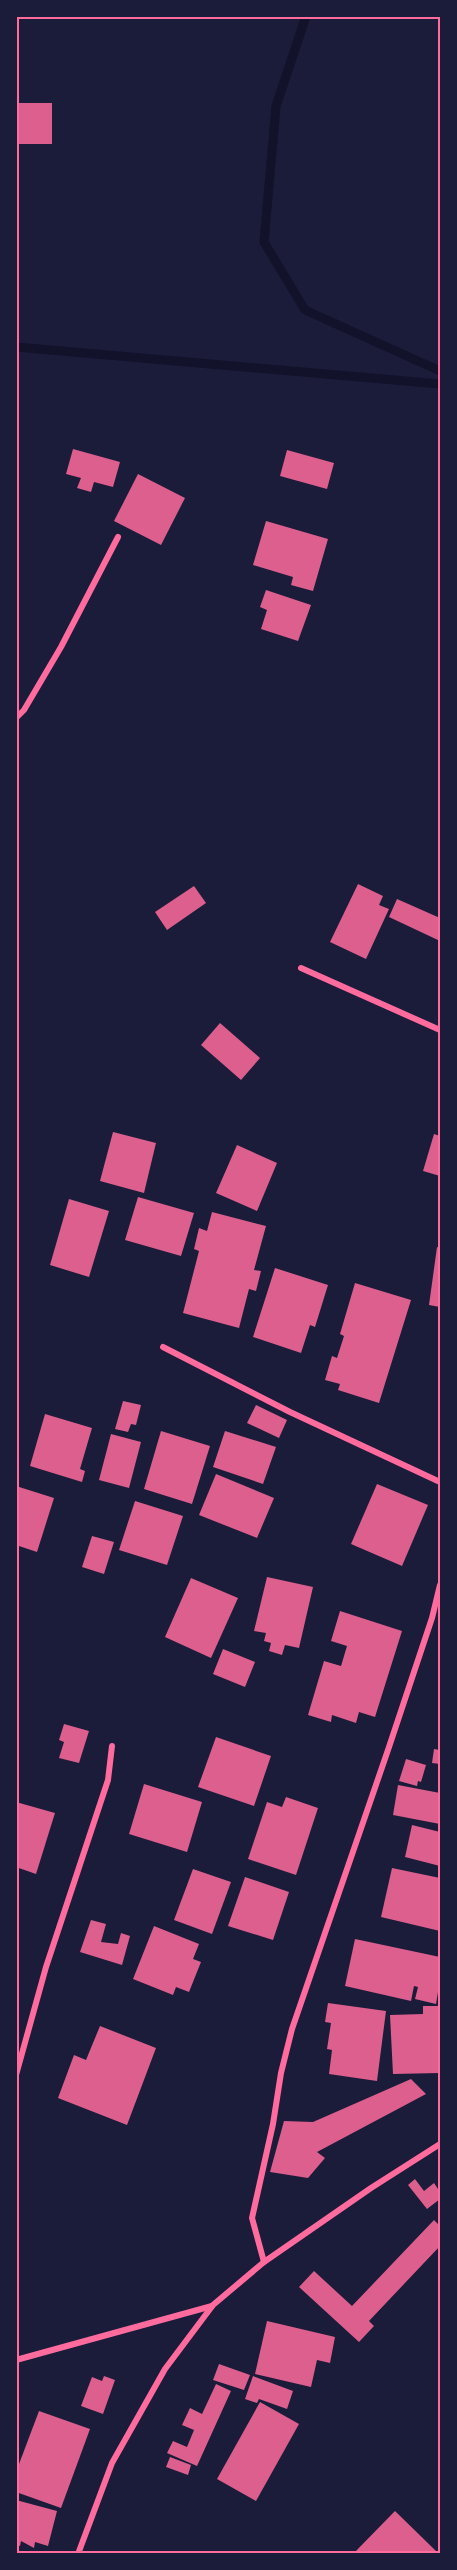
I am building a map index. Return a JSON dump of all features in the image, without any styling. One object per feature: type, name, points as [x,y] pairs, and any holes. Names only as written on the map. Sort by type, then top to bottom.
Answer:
[{"type":"street","points":[[16,718],[24,710],[62,647],[117,537]]},
{"type":"street","points":[[301,968],[441,1030]]},
{"type":"street","points":[[163,1347],[290,1412],[441,1482]]},
{"type":"street","points":[[264,2262],[252,2218],[284,2062],[306,1988],[441,1586]]},
{"type":"street","points":[[16,2075],[46,1967],[108,1780],[111,1746]]},
{"type":"street","points":[[78,2553],[112,2463],[165,2369],[213,2305],[264,2262],[371,2188],[441,2144]]},
{"type":"street","points":[[16,2360],[213,2305]]},
{"type":"building","points":[[16,103],[52,103],[52,144],[16,144]]},
{"type":"building","points":[[73,449],[120,462],[113,487],[94,482],[91,492],[77,488],[81,478],[66,474]]},
{"type":"building","points":[[287,450],[334,463],[327,489],[280,476]]},
{"type":"building","points":[[138,474],[185,498],[161,545],[114,521]]},
{"type":"building","points":[[266,521],[328,539],[313,591],[291,585],[293,577],[253,565]]},
{"type":"building","points":[[266,590],[311,605],[298,641],[261,629],[267,610],[260,607]]},
{"type":"building","points":[[358,884],[383,896],[379,905],[389,909],[366,959],[330,942]]},
{"type":"building","points":[[194,886],[206,903],[167,930],[155,912]]},
{"type":"building","points":[[397,899],[440,918],[440,941],[389,917]]},
{"type":"building","points":[[220,1023],[260,1058],[241,1080],[201,1045]]},
{"type":"building","points":[[113,1132],[156,1143],[144,1193],[100,1181]]},
{"type":"building","points":[[434,1134],[440,1136],[440,1176],[423,1171]]},
{"type":"building","points":[[237,1145],[277,1163],[257,1211],[216,1193]]},
{"type":"building","points":[[138,1197],[194,1213],[181,1256],[125,1240]]},
{"type":"building","points":[[69,1199],[109,1211],[89,1277],[50,1265]]},
{"type":"building","points":[[212,1212],[266,1226],[254,1270],[261,1271],[256,1291],[249,1289],[239,1328],[183,1313],[199,1251],[194,1249],[199,1228],[207,1231]]},
{"type":"building","points":[[437,1247],[440,1248],[440,1307],[429,1305]]},
{"type":"building","points":[[275,1268],[328,1285],[315,1327],[310,1325],[301,1353],[253,1337]]},
{"type":"building","points":[[355,1283],[411,1300],[379,1403],[338,1390],[340,1384],[325,1380],[332,1356],[337,1358],[344,1336],[340,1334]]},
{"type":"building","points":[[123,1401],[141,1405],[136,1425],[131,1424],[128,1432],[115,1429]]},
{"type":"building","points":[[256,1405],[287,1420],[279,1438],[247,1423]]},
{"type":"building","points":[[45,1414],[92,1428],[80,1469],[85,1471],[82,1482],[30,1466]]},
{"type":"building","points":[[161,1431],[210,1446],[192,1504],[144,1489]]},
{"type":"building","points":[[225,1431],[276,1447],[263,1484],[213,1467]]},
{"type":"building","points":[[111,1434],[141,1442],[129,1488],[99,1480]]},
{"type":"building","points":[[216,1474],[274,1498],[257,1538],[199,1515]]},
{"type":"building","points":[[377,1484],[428,1505],[402,1566],[351,1544]]},
{"type":"building","points":[[16,1486],[54,1498],[37,1552],[16,1545]]},
{"type":"building","points":[[135,1501],[183,1516],[167,1565],[119,1550]]},
{"type":"building","points":[[92,1536],[114,1542],[104,1574],[82,1567]]},
{"type":"building","points":[[267,1577],[313,1587],[299,1648],[285,1645],[282,1655],[269,1651],[271,1643],[264,1641],[266,1633],[254,1631]]},
{"type":"building","points":[[191,1578],[238,1598],[211,1658],[165,1637]]},
{"type":"building","points":[[340,1611],[402,1631],[375,1717],[359,1712],[356,1723],[332,1715],[331,1722],[308,1715],[324,1661],[341,1666],[347,1646],[331,1641]]},
{"type":"building","points":[[223,1649],[255,1662],[245,1687],[213,1674]]},
{"type":"building","points":[[64,1724],[89,1731],[79,1763],[59,1758],[64,1742],[59,1740]]},
{"type":"building","points":[[216,1737],[271,1756],[254,1806],[198,1787]]},
{"type":"building","points":[[434,1749],[440,1750],[440,1764],[432,1763]]},
{"type":"building","points":[[406,1759],[426,1765],[421,1782],[418,1781],[417,1786],[399,1781]]},
{"type":"building","points":[[144,1784],[202,1802],[187,1852],[129,1834]]},
{"type":"building","points":[[398,1785],[440,1793],[440,1824],[393,1815]]},
{"type":"building","points":[[286,1797],[318,1808],[296,1875],[248,1859],[267,1802],[282,1807]]},
{"type":"building","points":[[16,1802],[55,1813],[36,1874],[16,1867]]},
{"type":"building","points":[[412,1825],[440,1832],[440,1866],[405,1857]]},
{"type":"building","points":[[392,1868],[440,1878],[440,1931],[381,1917]]},
{"type":"building","points":[[193,1869],[231,1882],[212,1934],[174,1920]]},
{"type":"building","points":[[245,1877],[289,1892],[273,1940],[228,1926]]},
{"type":"building","points":[[91,1920],[106,1924],[101,1942],[118,1944],[121,1933],[130,1936],[122,1965],[80,1952]]},
{"type":"building","points":[[154,1926],[199,1944],[193,1959],[201,1962],[189,1992],[176,1987],[173,1995],[133,1979]]},
{"type":"building","points":[[355,1939],[440,1957],[440,1980],[436,2004],[415,1999],[418,1987],[414,1986],[411,2001],[345,1986]]},
{"type":"building","points":[[328,2003],[386,2011],[377,2081],[329,2074],[332,2050],[327,2049],[331,2023],[325,2022]]},
{"type":"building","points":[[423,2006],[440,2006],[440,2073],[393,2074],[390,2015],[423,2014]]},
{"type":"building","points":[[100,2026],[156,2048],[127,2125],[58,2098],[74,2055],[86,2060]]},
{"type":"building","points":[[411,2079],[426,2094],[317,2152],[325,2158],[308,2178],[270,2172],[284,2121],[313,2122]]},
{"type":"building","points":[[415,2179],[424,2191],[434,2183],[440,2192],[440,2199],[427,2209],[408,2185]]},
{"type":"building","points":[[434,2220],[440,2226],[440,2246],[369,2321],[374,2326],[359,2342],[299,2287],[314,2271],[352,2306]]},
{"type":"building","points":[[267,2321],[335,2337],[330,2363],[317,2360],[311,2387],[255,2374]]},
{"type":"building","points":[[219,2364],[250,2375],[244,2390],[213,2380]]},
{"type":"building","points":[[104,2376],[115,2380],[103,2414],[81,2406],[92,2377],[102,2381]]},
{"type":"building","points":[[253,2376],[293,2391],[287,2409],[259,2399],[257,2403],[245,2399]]},
{"type":"building","points":[[216,2384],[231,2391],[197,2466],[167,2453],[173,2441],[187,2447],[194,2430],[182,2425],[190,2408],[202,2414]]},
{"type":"building","points":[[260,2402],[299,2424],[256,2501],[217,2479]]},
{"type":"building","points":[[39,2411],[90,2429],[61,2508],[16,2492],[16,2472]]},
{"type":"building","points":[[170,2457],[191,2465],[188,2475],[166,2467]]},
{"type":"building","points":[[16,2500],[57,2511],[48,2546],[35,2542],[34,2548],[21,2541],[20,2546],[16,2545]]},
{"type":"building","points":[[395,2511],[436,2551],[434,2554],[353,2554]]},
{"type":"waterway","points":[[306,16],[276,106],[264,242],[305,310],[440,371]]},
{"type":"waterway","points":[[16,347],[440,384]]}]
